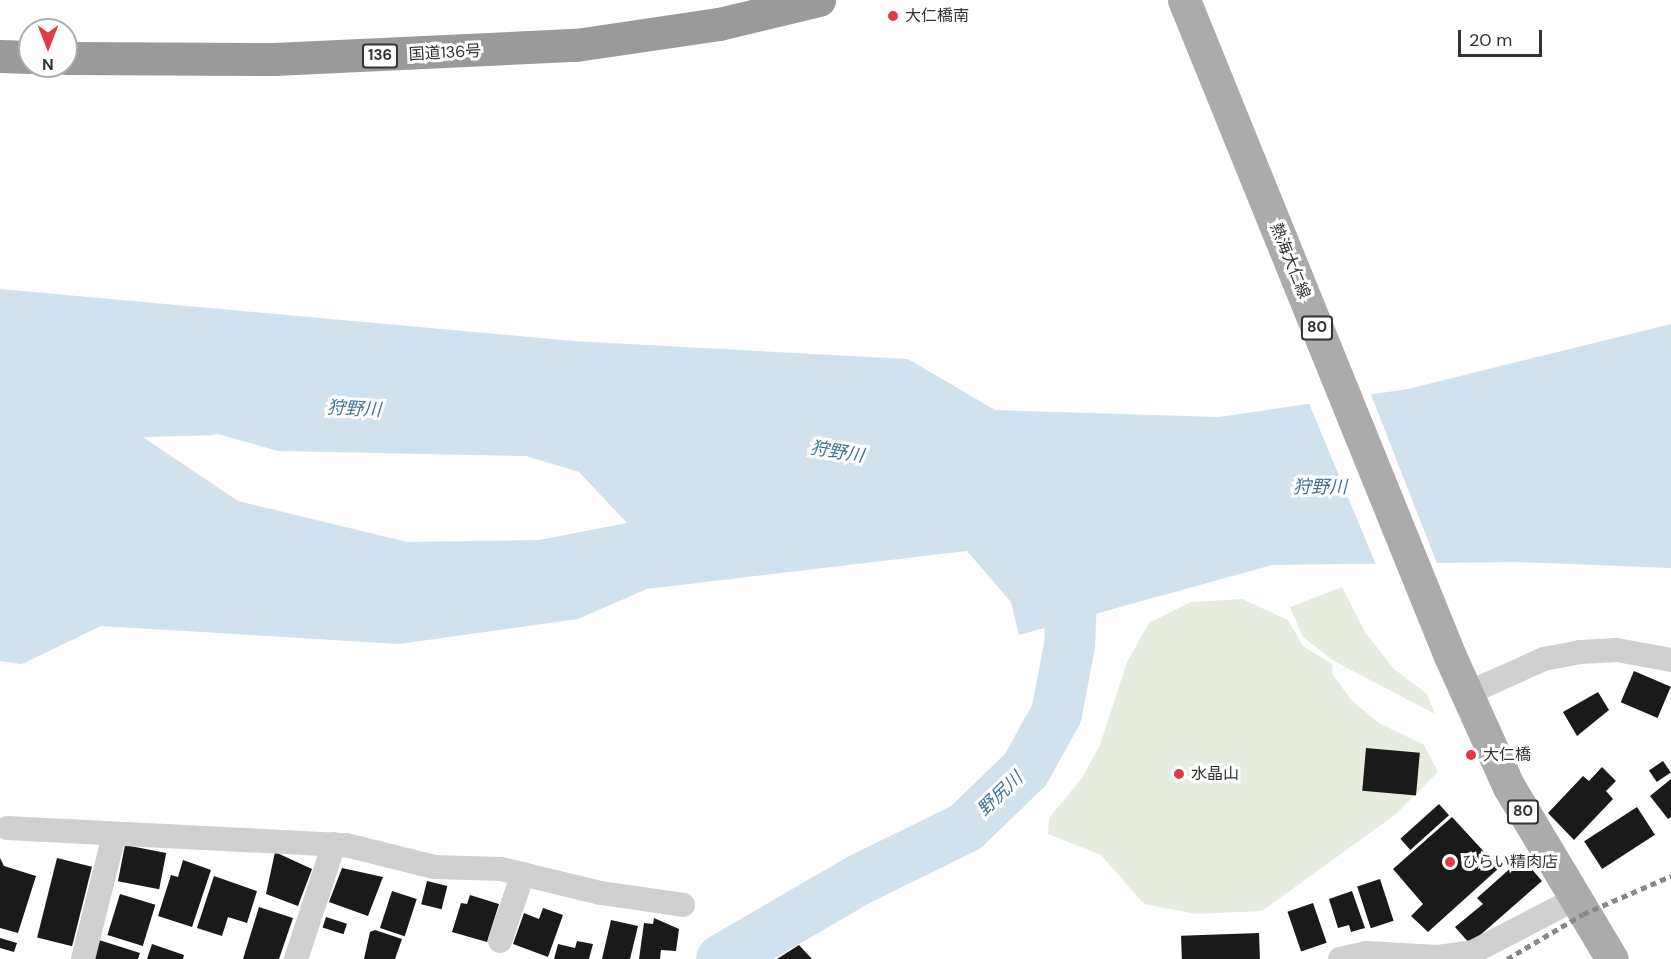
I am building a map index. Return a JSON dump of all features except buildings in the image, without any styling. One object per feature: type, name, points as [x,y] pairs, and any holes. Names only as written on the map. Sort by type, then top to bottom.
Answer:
[{"type":"highway","name":"国道136号","points":[[78,58],[274,59],[576,45],[718,24],[819,0]]},
{"type":"highway","points":[[0,56],[18,57]]},
{"type":"main road","name":"熱海大仁線","points":[[1184,0],[1450,656],[1468,693]]},
{"type":"main road","name":"80","points":[[1468,693],[1509,787],[1573,900],[1612,959]]},
{"type":"street","points":[[1468,693],[1544,658],[1581,652],[1617,650],[1671,660]]},
{"type":"street","points":[[7,828],[114,836],[334,844],[434,867],[523,874],[683,905]]},
{"type":"street","points":[[83,959],[114,836]]},
{"type":"street","points":[[296,959],[334,844]]},
{"type":"street","points":[[500,941],[523,874]]},
{"type":"street","points":[[1340,959],[1366,953],[1438,957],[1473,952],[1573,900]]},
{"type":"shaded area","points":[[1342,587],[1365,632],[1394,669],[1427,694],[1435,714],[1334,661],[1303,637],[1290,607]]},
{"type":"shaded area","points":[[1242,599],[1288,620],[1303,646],[1332,664],[1333,675],[1352,701],[1379,723],[1424,745],[1438,772],[1396,814],[1262,911],[1196,914],[1144,904],[1101,855],[1048,834],[1049,818],[1082,778],[1100,745],[1127,662],[1149,623],[1191,602]]},
{"type":"water","points":[[0,289],[573,341],[908,359],[995,410],[1219,417],[1408,389],[1671,324],[1671,568],[1515,562],[1272,565],[1019,635],[1011,602],[967,551],[647,589],[578,619],[399,644],[101,626],[22,664],[0,661]],"holes":[[[80,395],[278,451],[526,456],[579,472],[627,523],[539,540],[407,542],[238,501]]]},
{"type":"pier","points":[[1370,392],[1438,566],[1377,567],[1308,401]]},
{"type":"waterway","name":"狩野川","points":[[0,415],[209,409]]},
{"type":"waterway","name":"野尻川","points":[[721,959],[861,878],[965,827],[1025,769],[1056,713],[1069,645],[1073,552]]},
{"type":"railway","points":[[1507,959],[1583,914],[1671,876]]},
{"type":"place","name":"大仁橋南","points":[[893,16]]},
{"type":"place","name":"大仁橋","points":[[1471,755]]},
{"type":"place","name":"水晶山","points":[[1179,774]]},
{"type":"place","name":"ひらい精肉店","points":[[1450,862]]}]
